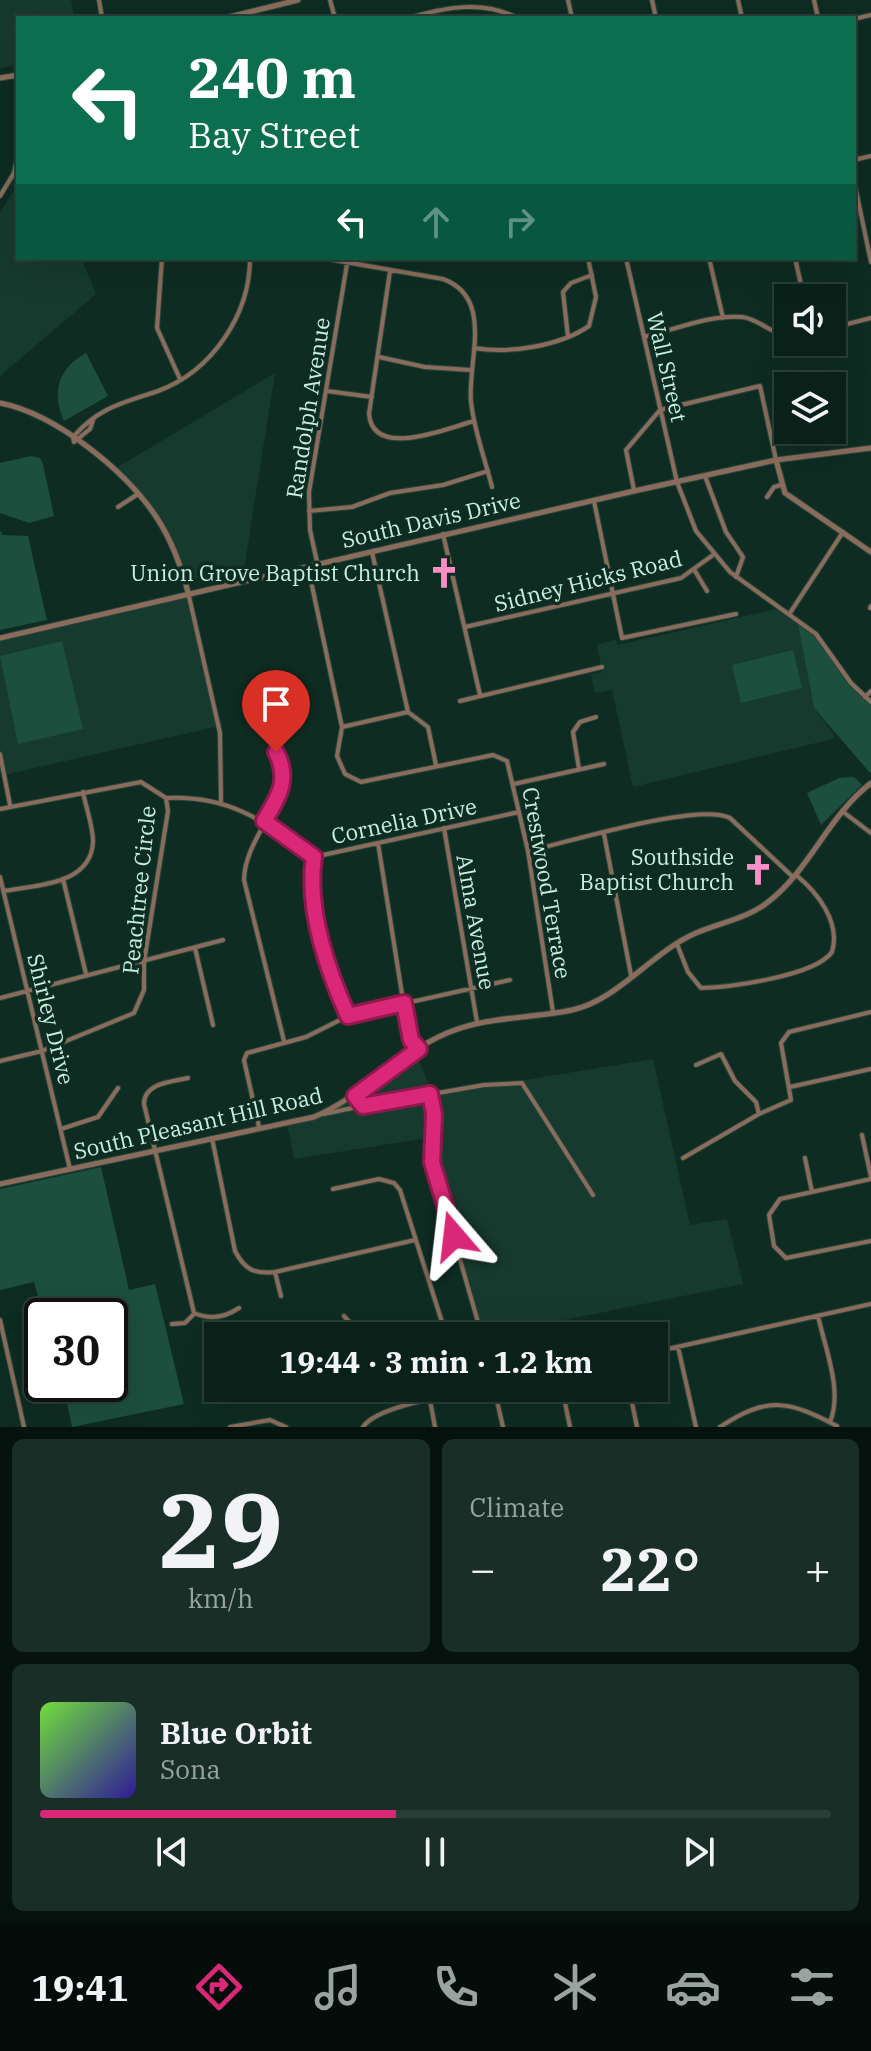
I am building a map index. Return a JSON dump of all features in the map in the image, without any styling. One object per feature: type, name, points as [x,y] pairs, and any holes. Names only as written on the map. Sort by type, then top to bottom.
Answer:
[{"type":"street","points":[[233,16],[298,0]]},
{"type":"street","points":[[416,16],[475,2],[499,7],[514,16]]},
{"type":"street","points":[[439,9],[441,16]]},
{"type":"street","points":[[0,196],[16,164]]},
{"type":"street","points":[[856,191],[871,262]]},
{"type":"street","points":[[162,260],[157,328],[180,379]]},
{"type":"street","points":[[76,439],[93,420],[120,401],[158,391],[204,363],[233,324],[247,290],[250,260]]},
{"type":"street","points":[[347,260],[390,271],[443,279],[457,286],[474,312],[471,370],[474,421],[492,487]]},
{"type":"street","name":"Randolph Avenue","points":[[317,562],[309,492],[347,260]]},
{"type":"street","points":[[474,348],[511,349],[568,337],[593,321],[596,297],[588,260]]},
{"type":"street","name":"Wall Street","points":[[626,260],[677,482],[695,529],[713,555],[736,577],[790,613],[830,648],[851,683],[871,702]]},
{"type":"street","points":[[709,260],[723,318]]},
{"type":"street","points":[[795,260],[801,284]]},
{"type":"street","points":[[390,271],[370,421],[377,432],[389,439],[407,439],[474,421]]},
{"type":"street","points":[[568,337],[563,292],[576,280],[592,275]]},
{"type":"street","points":[[644,337],[723,318],[753,320],[774,332]]},
{"type":"street","points":[[846,324],[871,318]]},
{"type":"street","points":[[378,356],[425,367],[471,370]]},
{"type":"street","points":[[634,491],[626,450],[660,410],[760,386],[781,485],[791,498],[871,552]]},
{"type":"street","points":[[327,391],[372,397]]},
{"type":"street","points":[[0,403],[36,414],[76,439],[138,494],[171,542],[188,592],[220,733],[221,801]]},
{"type":"street","name":"South Davis Drive","points":[[0,638],[307,564],[776,460],[871,448]]},
{"type":"street","points":[[309,511],[352,507],[390,493],[443,485],[488,471]]},
{"type":"street","points":[[705,476],[726,532],[743,557],[736,577]]},
{"type":"street","points":[[767,497],[774,487],[781,485]]},
{"type":"street","points":[[118,507],[138,494]]},
{"type":"street","points":[[594,501],[624,640],[736,614]]},
{"type":"street","points":[[790,613],[843,532]]},
{"type":"street","points":[[443,534],[480,695]]},
{"type":"street","points":[[371,550],[408,712],[428,727],[436,765]]},
{"type":"street","name":"Sidney Hicks Road","points":[[465,627],[681,578],[695,571],[713,555]]},
{"type":"street","name":"Crestwood Terrace","points":[[307,564],[342,727],[337,756],[343,771],[354,781],[499,756],[510,768],[528,851],[553,1012]]},
{"type":"street","points":[[695,571],[707,591]]},
{"type":"street","points":[[460,701],[602,667]]},
{"type":"street","points":[[865,697],[871,691]]},
{"type":"street","points":[[342,727],[408,712]]},
{"type":"street","points":[[579,769],[573,732],[580,722],[596,717]]},
{"type":"street","points":[[276,752],[283,774],[282,791],[246,859],[245,887],[284,1041]]},
{"type":"street","points":[[0,754],[10,805]]},
{"type":"street","points":[[514,784],[604,764]]},
{"type":"street","name":"Peachtree Circle","points":[[0,809],[141,782],[166,798],[166,836],[144,962],[144,990],[134,1013],[42,1051],[0,1061]]},
{"type":"street","name":"South Pleasant Hill Road","points":[[0,1184],[314,1117],[355,1096],[419,1049],[477,1022],[553,1012],[592,1003],[677,944],[756,910],[794,876],[842,811],[871,783]]},
{"type":"street","points":[[4,891],[78,873],[91,853],[93,835],[83,792]]},
{"type":"street","name":"Cornelia Drive","points":[[166,798],[221,801],[264,821],[314,857],[519,812]]},
{"type":"street","points":[[842,811],[871,833]]},
{"type":"street","points":[[528,851],[686,815],[719,813],[730,818],[821,898],[834,936],[832,952],[820,963],[775,976],[701,988],[688,972],[677,944]]},
{"type":"street","name":"Alma Avenue","points":[[444,828],[477,1022]]},
{"type":"street","points":[[604,834],[631,975]]},
{"type":"street","points":[[378,843],[411,1040],[419,1049]]},
{"type":"street","points":[[314,857],[314,905],[334,982],[348,1016]]},
{"type":"street","name":"Shirley Drive","points":[[0,877],[70,1169]]},
{"type":"street","points":[[63,879],[86,975]]},
{"type":"street","points":[[0,998],[223,940]]},
{"type":"street","points":[[195,948],[213,1025]]},
{"type":"street","points":[[259,1127],[244,1058],[247,1053],[310,1035],[348,1016],[510,980]]},
{"type":"street","points":[[683,1158],[759,1114],[791,1100],[782,1051],[783,1037],[802,1027],[871,1012]]},
{"type":"street","points":[[696,1065],[721,1054],[735,1081],[756,1102],[759,1114]]},
{"type":"street","points":[[790,1087],[871,1069]]},
{"type":"street","points":[[172,1324],[190,1320],[194,1313],[144,1096],[150,1089],[188,1078]]},
{"type":"street","points":[[314,1117],[430,1094],[522,1083],[593,1195]]},
{"type":"street","points":[[61,1129],[98,1117],[118,1088]]},
{"type":"street","points":[[430,1094],[434,1114],[432,1162],[479,1322]]},
{"type":"street","points":[[355,1096],[363,1106]]},
{"type":"street","points":[[862,1135],[871,1178],[780,1199],[770,1209],[771,1233],[778,1252],[792,1258],[871,1241]]},
{"type":"street","points":[[212,1137],[235,1251],[241,1262],[252,1271],[275,1272],[415,1240]]},
{"type":"street","points":[[805,1158],[812,1192]]},
{"type":"street","points":[[333,1189],[379,1179],[394,1183],[400,1190],[442,1322]]},
{"type":"street","points":[[275,1272],[281,1296]]},
{"type":"street","points":[[668,1349],[871,1304]]},
{"type":"street","points":[[194,1313],[206,1318],[222,1316],[239,1308]]},
{"type":"street","points":[[344,1316],[349,1322]]},
{"type":"street","points":[[818,1316],[836,1403],[830,1422]]},
{"type":"street","points":[[0,1320],[24,1427]]},
{"type":"street","points":[[678,1347],[696,1427]]},
{"type":"street","points":[[363,1427],[367,1420],[388,1411],[422,1402]]},
{"type":"street","points":[[430,1402],[435,1427]]},
{"type":"street","points":[[496,1402],[503,1427]]},
{"type":"street","points":[[565,1402],[570,1427]]},
{"type":"street","points":[[632,1402],[637,1427]]},
{"type":"street","points":[[720,1427],[745,1410],[779,1403],[794,1405],[837,1426]]},
{"type":"street","points":[[230,1427],[270,1420],[286,1427]]},
{"type":"shaded area","points":[[0,0],[71,0],[74,16],[16,16],[16,65],[0,68]]},
{"type":"shaded area","points":[[13,192],[16,193],[16,260],[82,260],[96,294],[0,376],[0,212]]},
{"type":"shaded area","points":[[86,353],[108,396],[64,421],[58,401],[60,382],[69,366]]},
{"type":"shaded area","points":[[275,373],[244,569],[189,581],[163,520],[118,467]]},
{"type":"shaded area","points":[[31,456],[40,458],[43,464],[54,516],[29,523],[0,513],[0,463]]},
{"type":"shaded area","points":[[0,530],[2,535],[28,536],[47,620],[0,630]]},
{"type":"shaded area","points":[[188,592],[219,726],[4,775],[0,755],[0,638]]},
{"type":"shaded area","points":[[776,609],[798,624],[814,708],[834,735],[833,739],[633,787],[612,690],[595,693],[591,675],[602,672],[597,644],[616,640],[618,645]]},
{"type":"shaded area","points":[[798,624],[818,637],[871,703],[871,774],[814,708]]},
{"type":"shaded area","points":[[62,641],[83,729],[18,744],[0,656]]},
{"type":"shaded area","points":[[793,650],[802,688],[741,703],[732,665]]},
{"type":"shaded area","points":[[854,777],[862,785],[821,825],[807,793],[839,778]]},
{"type":"shaded area","points":[[417,1055],[433,1095],[653,1059],[690,1225],[727,1219],[743,1284],[554,1322],[480,1322],[428,1152],[428,1138],[294,1159],[287,1124],[316,1119]]},
{"type":"shaded area","points":[[101,1167],[129,1290],[155,1284],[184,1404],[72,1427],[67,1402],[128,1402],[128,1298],[38,1298],[34,1282],[0,1290],[0,1189]]},
{"type":"place","name":"Union Grove Baptist Church","points":[[444,573]]},
{"type":"place","name":"Southside Baptist Church","points":[[758,870]]},
{"type":"route","points":[[276,752],[283,774],[282,791],[264,821],[314,857],[314,905],[334,982],[348,1016],[404,1003],[411,1040],[419,1049],[355,1096],[363,1106],[430,1094],[434,1114],[432,1162],[454,1236]]}]
